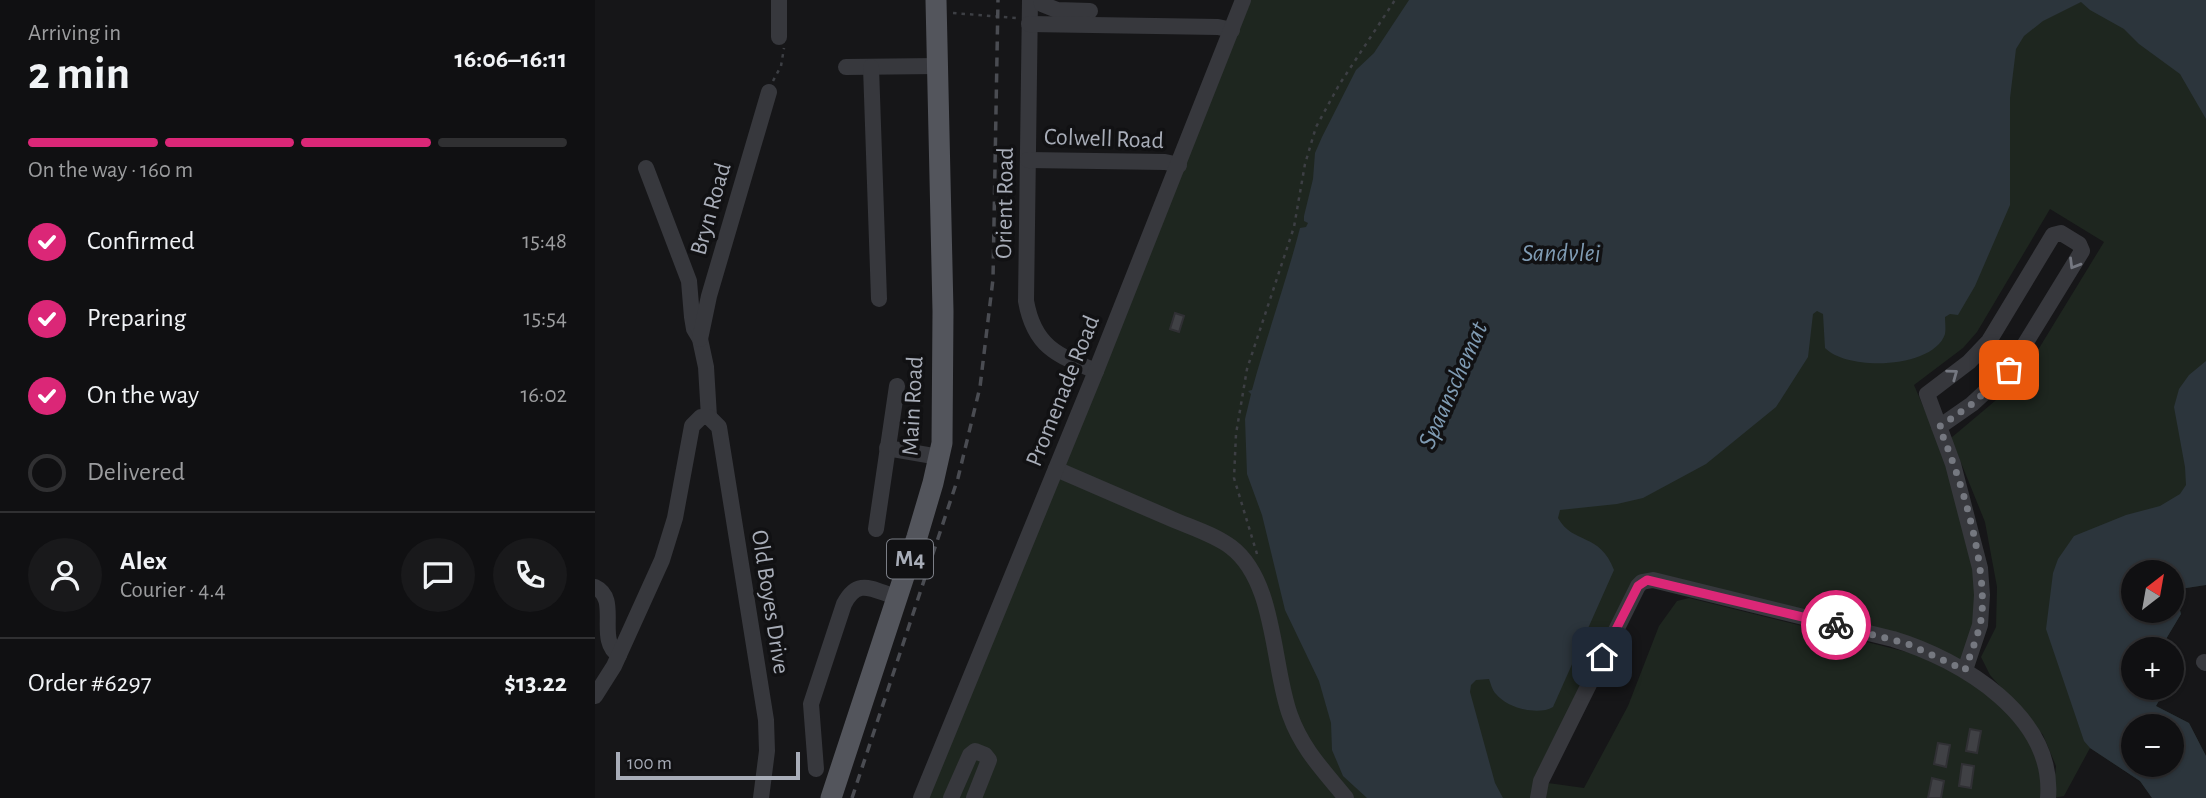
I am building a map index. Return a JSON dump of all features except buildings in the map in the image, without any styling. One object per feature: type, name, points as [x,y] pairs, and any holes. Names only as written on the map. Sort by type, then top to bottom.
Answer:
[{"type":"main road","name":"Main Road","points":[[831,798],[897,597],[939,457],[943,422],[943,311],[937,66],[942,5]]},
{"type":"street","points":[[779,0],[779,37]]},
{"type":"street","name":"Orient Road","points":[[1030,0],[1026,300],[1029,316],[1045,344],[1058,354],[1096,371]]},
{"type":"street","points":[[1041,0],[1042,4],[1049,8],[1232,30]]},
{"type":"street","name":"Promenade Road","points":[[922,798],[1179,165],[1243,0]]},
{"type":"street","points":[[1030,21],[1090,12]]},
{"type":"street","points":[[846,67],[937,66]]},
{"type":"street","points":[[871,67],[879,299]]},
{"type":"street","name":"Bryn Road","points":[[700,339],[709,296],[769,92]]},
{"type":"street","name":"Colwell Road","points":[[1028,159],[1165,162],[1179,165]]},
{"type":"street","name":"Old Boyes Drive","points":[[646,168],[686,269],[694,329],[700,339],[706,367],[709,417],[719,427],[766,720],[767,751],[761,798]]},
{"type":"street","points":[[1941,432],[2009,370],[2082,251],[2080,244],[2061,233],[2053,235],[1989,341],[1969,362],[1926,396],[1964,501],[1980,568],[1980,625],[1965,670]]},
{"type":"street","points":[[876,529],[897,386]]},
{"type":"street","points":[[595,696],[619,656],[662,560],[671,533],[692,426],[701,418],[709,417]]},
{"type":"street","points":[[887,447],[939,457]]},
{"type":"street","points":[[1056,469],[1207,534],[1232,548],[1247,565],[1262,593],[1271,622],[1286,701],[1302,744],[1346,798]]},
{"type":"street","points":[[1538,798],[1541,782],[1573,715],[1638,586],[1647,580],[1901,641],[1965,670],[2004,702],[2031,730],[2041,746],[2046,764],[2048,798]]},
{"type":"street","points":[[595,587],[605,596],[607,644],[612,652],[619,656]]},
{"type":"street","points":[[816,769],[811,713],[813,694],[844,604],[852,590],[861,587],[897,597]]},
{"type":"street","points":[[951,798],[969,755],[975,751],[989,760],[974,798]]},
{"type":"path","points":[[1259,561],[1234,478],[1236,434],[1247,369],[1294,227],[1305,164],[1315,127],[1395,0]]},
{"type":"path","points":[[942,5],[961,15],[997,15],[1030,21]]},
{"type":"path","points":[[769,92],[783,58],[784,42],[779,37]]},
{"type":"shaded area","points":[[1243,0],[2206,0],[2206,585],[2184,588],[2184,560],[2121,560],[2121,623],[2176,623],[2167,637],[2121,637],[2121,700],[2159,700],[2156,706],[2172,714],[2121,714],[2121,768],[2090,748],[2064,796],[2053,798],[2056,766],[2043,735],[1990,675],[1981,657],[1996,627],[1997,587],[1985,522],[1951,438],[2008,390],[2030,363],[2104,242],[2050,209],[1977,332],[1963,348],[1914,385],[1938,441],[1942,444],[1973,563],[1979,619],[1963,666],[1650,575],[1538,798],[921,798]]},
{"type":"shaded area","points":[[1689,598],[1915,654],[1962,677],[1999,702],[2028,732],[2044,787],[2040,798],[1546,798],[1548,783],[1584,788],[1628,706],[1659,626],[1677,601]]},
{"type":"shaded area","points":[[2184,720],[2189,723],[2206,756],[2206,798],[2152,798],[2134,777],[2184,777]]},
{"type":"water","name":"Sandvlei","points":[[1409,0],[2206,0],[2206,119],[2180,74],[2139,44],[2124,29],[2081,2],[2043,21],[2024,36],[2016,49],[2010,98],[2010,205],[1975,286],[1958,315],[1950,314],[1945,317],[1945,334],[1938,345],[1909,360],[1890,363],[1852,361],[1825,348],[1823,314],[1817,311],[1813,314],[1808,357],[1776,407],[1706,464],[1643,498],[1617,504],[1560,510],[1558,518],[1564,526],[1601,550],[1614,570],[1553,707],[1531,711],[1515,707],[1496,694],[1489,679],[1476,680],[1471,685],[1470,692],[1495,783],[1503,798],[1367,798],[1343,776],[1332,750],[1331,723],[1319,681],[1285,610],[1262,515],[1247,474],[1245,419],[1251,394],[1248,391],[1252,390],[1300,228],[1306,227],[1308,223],[1304,221],[1304,216],[1313,179],[1315,153],[1356,70],[1374,53]]},
{"type":"water","points":[[2206,361],[2206,585],[2184,588],[2184,560],[2121,560],[2121,623],[2176,623],[2167,637],[2121,637],[2121,700],[2159,700],[2156,706],[2172,714],[2121,714],[2121,768],[2084,741],[2046,629],[2053,573],[2058,559],[2074,536],[2126,515],[2160,506],[2180,494],[2186,485],[2174,407],[2179,389],[2189,375]]},
{"type":"water","points":[[2184,720],[2189,723],[2206,756],[2206,798],[2152,798],[2134,777],[2184,777]]},
{"type":"railway","points":[[852,798],[958,478],[980,387],[993,279],[998,0]]},
{"type":"way so far","points":[[1836,625],[1923,649],[1965,670],[1980,625],[1980,568],[1964,501],[1939,427],[1972,404],[2009,370]]},
{"type":"route","points":[[1602,657],[1638,586],[1647,580],[1836,625]]},
{"type":"water label","name":"Spaanschemat","points":[[1453,385]]}]
